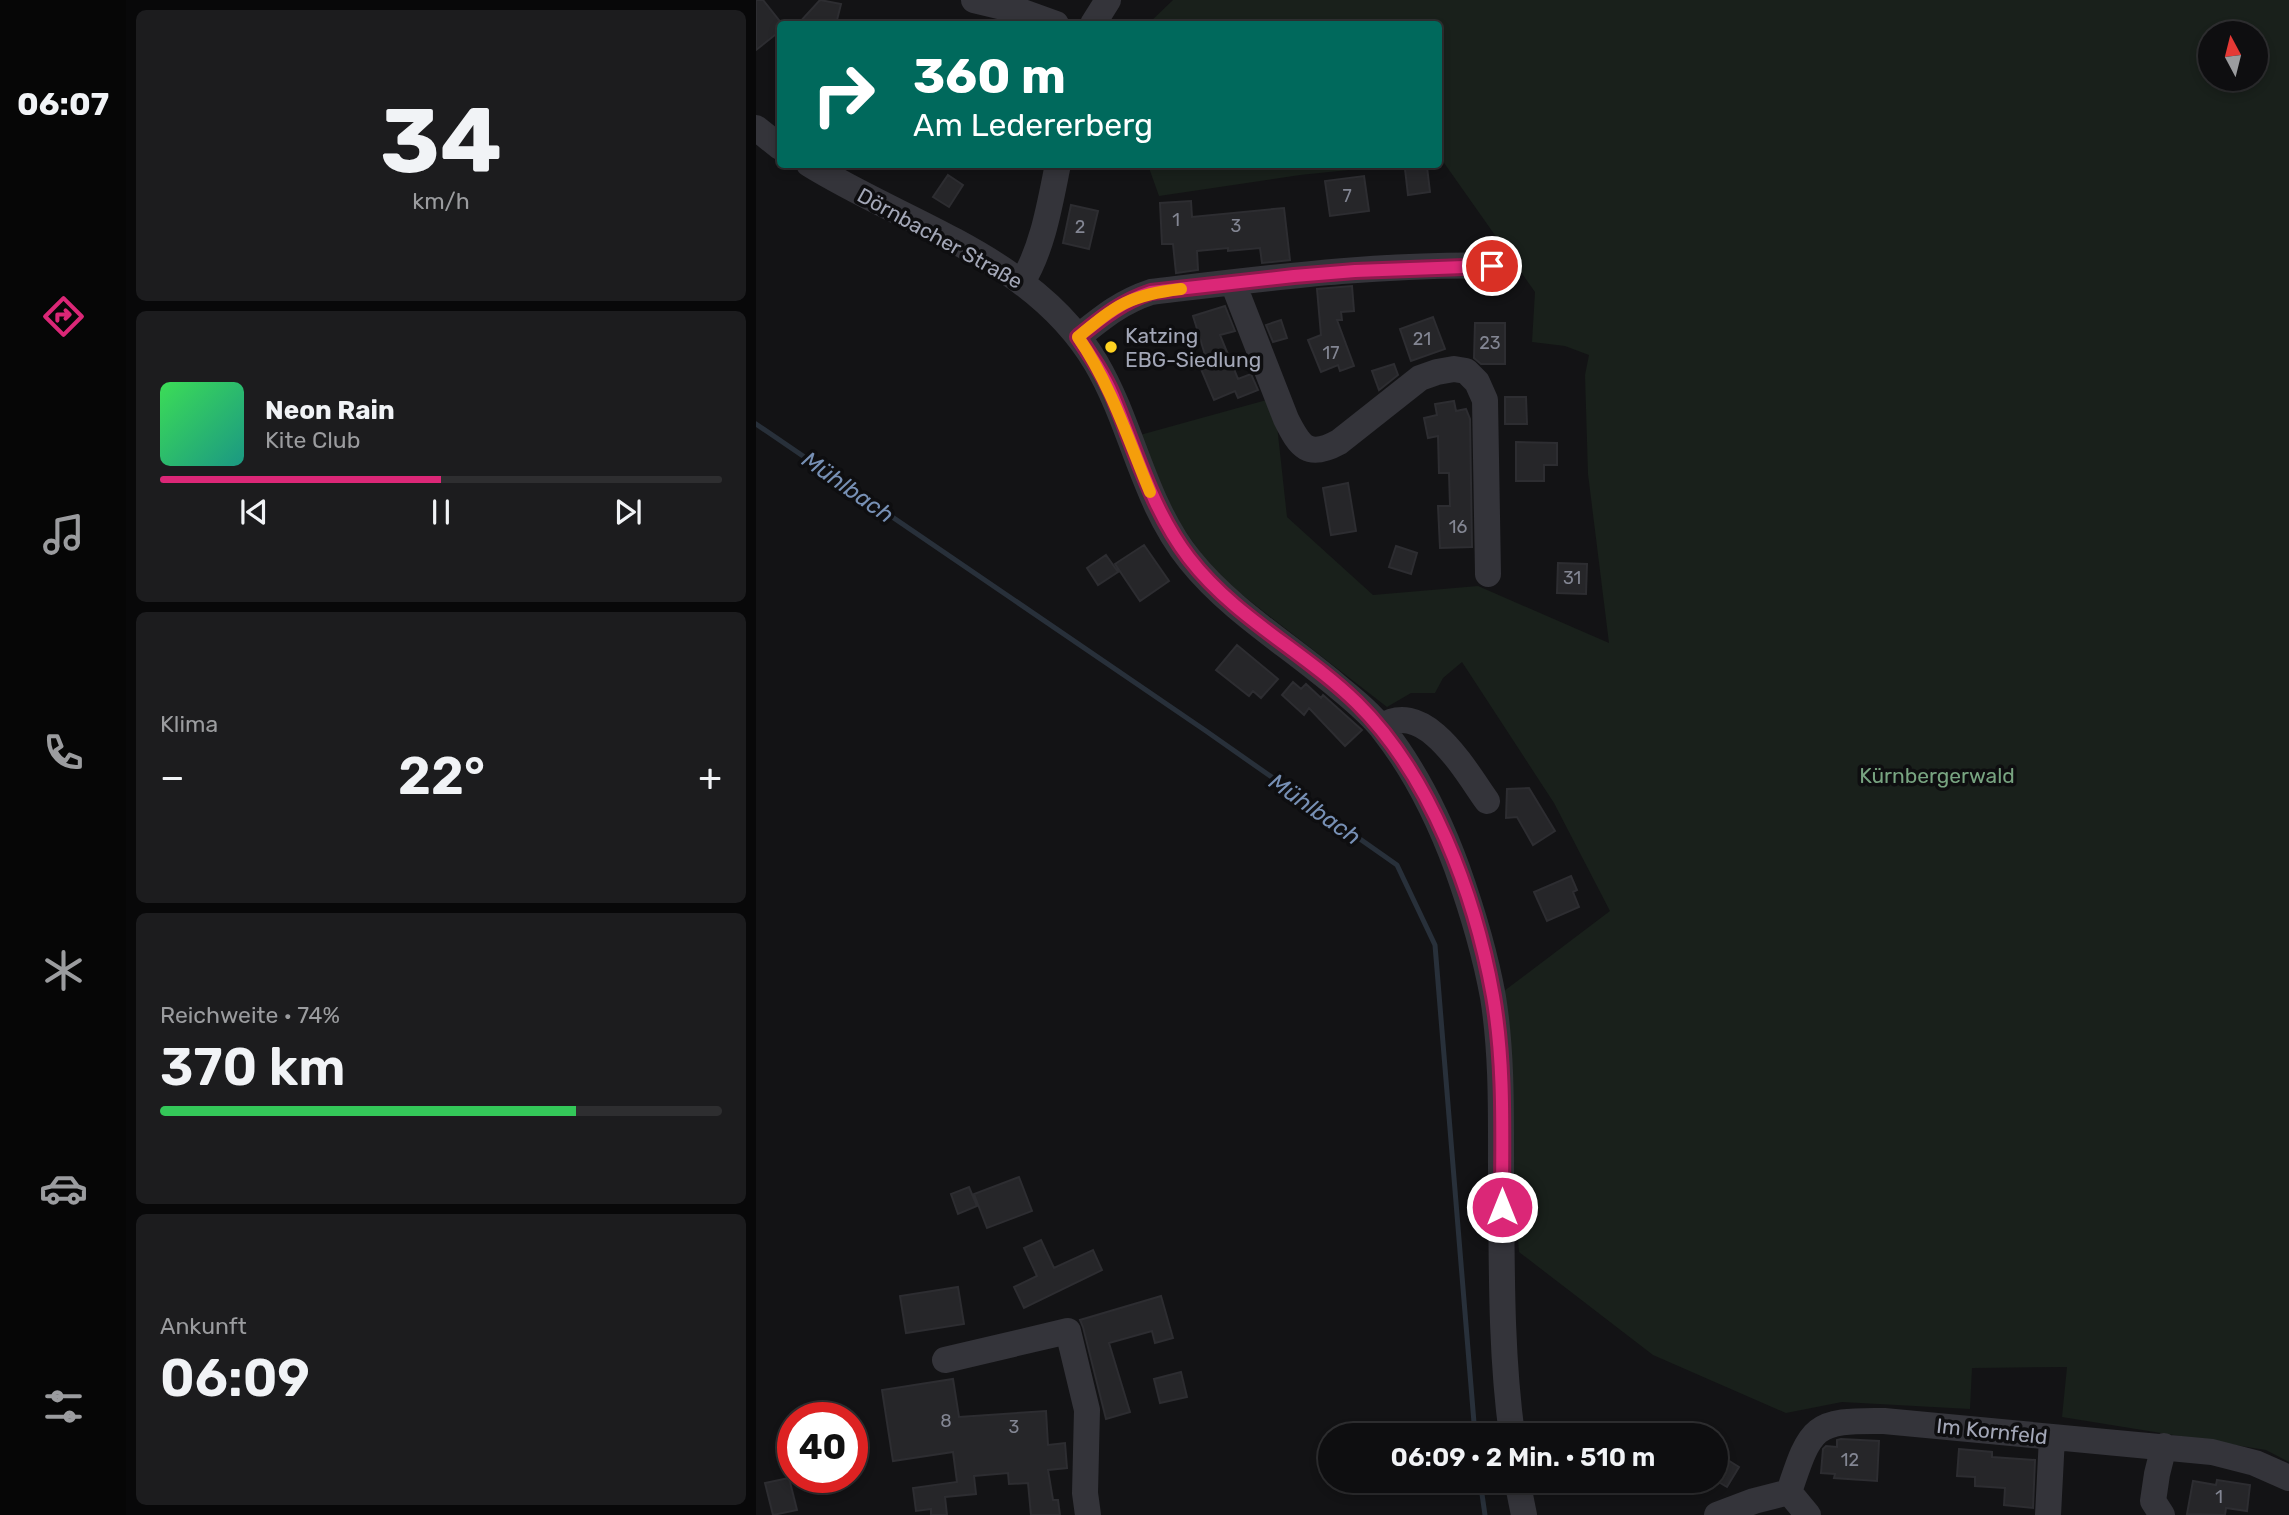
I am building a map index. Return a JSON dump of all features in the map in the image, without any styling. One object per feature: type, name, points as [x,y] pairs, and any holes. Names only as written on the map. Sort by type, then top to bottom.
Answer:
[{"type":"street","points":[[974,0],[1048,21]]},
{"type":"street","points":[[1095,21],[1108,0]]},
{"type":"street","points":[[756,128],[777,144]]},
{"type":"street","name":"Dörnbacher Straße","points":[[816,168],[999,266],[1042,298],[1078,337],[1095,362],[1112,394],[1160,512],[1189,559],[1213,586],[1246,615],[1328,678],[1381,727],[1409,766],[1429,802],[1466,896],[1493,996],[1500,1061],[1502,1258],[1510,1423]]},
{"type":"street","points":[[1022,282],[1032,262],[1044,223],[1057,168]]},
{"type":"street","points":[[1078,337],[1113,309],[1130,299],[1151,292],[1355,271],[1476,265],[1507,267]]},
{"type":"street","points":[[1233,283],[1286,419],[1296,439],[1304,447],[1315,451],[1339,442],[1420,378],[1454,369],[1466,371],[1477,382],[1485,400],[1488,574]]},
{"type":"street","points":[[1381,727],[1399,719],[1424,726],[1443,742],[1487,801]]},
{"type":"street","points":[[945,1360],[1068,1331],[1087,1410],[1087,1515]]},
{"type":"street","name":"Im Kornfeld","points":[[1790,1492],[1807,1443],[1818,1430],[1831,1423],[1853,1420],[2212,1452],[2255,1463],[2289,1478]]},
{"type":"street","points":[[2048,1515],[2052,1437]]},
{"type":"street","points":[[2162,1515],[2152,1501],[2164,1446]]},
{"type":"street","points":[[1717,1515],[1790,1492],[1808,1515]]},
{"type":"street","points":[[1520,1493],[1524,1515]]},
{"type":"green space","name":"Kürnbergerwald","points":[[1173,0],[2289,0],[2289,1462],[2266,1450],[2062,1417],[2067,1367],[1972,1368],[1970,1409],[1842,1402],[1786,1413],[1653,1355],[1519,1252],[1500,994],[1610,911],[1554,803],[1462,662],[1443,678],[1435,693],[1411,693],[1387,707],[1214,573],[1171,510],[1140,435],[1274,398],[1287,517],[1373,595],[1478,586],[1609,643],[1588,474],[1585,375],[1589,355],[1565,346],[1532,342],[1535,292],[1442,160],[1442,21],[1151,21]]},
{"type":"green space","points":[[1149,168],[1368,168],[1300,175],[1159,196]]},
{"type":"building","points":[[756,0],[763,0],[780,21],[777,21],[777,33],[756,50]]},
{"type":"building","points":[[820,0],[841,4],[837,21],[801,21]]},
{"type":"building","points":[[1427,168],[1430,192],[1408,195],[1405,169]]},
{"type":"building","points":[[948,175],[963,185],[949,207],[933,197]]},
{"type":"building","points":[[1364,176],[1369,211],[1330,216],[1325,181]]},
{"type":"building","points":[[1191,201],[1192,217],[1284,208],[1290,260],[1262,263],[1260,248],[1197,251],[1198,270],[1176,273],[1173,244],[1162,244],[1160,203]]},
{"type":"building","points":[[1071,205],[1098,211],[1089,249],[1063,243]]},
{"type":"building","points":[[1352,286],[1354,311],[1341,312],[1342,320],[1337,320],[1354,366],[1340,371],[1338,365],[1321,372],[1308,340],[1321,335],[1317,289]]},
{"type":"building","points":[[1225,306],[1235,331],[1220,335],[1238,379],[1251,374],[1258,390],[1238,398],[1235,391],[1214,400],[1198,362],[1206,358],[1193,316]]},
{"type":"building","points":[[1433,317],[1445,349],[1411,361],[1400,329]]},
{"type":"building","points":[[1281,320],[1287,338],[1273,342],[1266,325]]},
{"type":"building","points":[[1475,323],[1505,323],[1505,364],[1481,364],[1474,358]]},
{"type":"building","points":[[1394,364],[1398,375],[1379,390],[1372,371]]},
{"type":"building","points":[[1505,397],[1526,397],[1527,424],[1505,424]]},
{"type":"building","points":[[1454,401],[1456,411],[1466,409],[1470,419],[1472,547],[1440,548],[1438,506],[1450,506],[1449,473],[1439,473],[1438,436],[1428,438],[1424,418],[1437,415],[1435,404]]},
{"type":"building","points":[[1516,442],[1557,443],[1557,465],[1544,465],[1544,481],[1516,481]]},
{"type":"building","points":[[1348,483],[1356,531],[1331,535],[1323,488]]},
{"type":"building","points":[[1144,545],[1169,581],[1140,601],[1115,564]]},
{"type":"building","points":[[1396,546],[1417,553],[1411,574],[1389,567]]},
{"type":"building","points":[[1106,555],[1118,572],[1098,585],[1087,568]]},
{"type":"building","points":[[1558,563],[1587,564],[1586,594],[1557,593]]},
{"type":"building","points":[[1237,645],[1278,679],[1261,698],[1253,691],[1249,696],[1216,670]]},
{"type":"building","points":[[1293,682],[1301,689],[1306,684],[1321,698],[1323,695],[1362,730],[1345,746],[1309,708],[1304,715],[1282,695]]},
{"type":"building","points":[[1529,788],[1555,831],[1533,845],[1517,817],[1506,818],[1507,789]]},
{"type":"building","points":[[1571,876],[1577,890],[1573,892],[1579,907],[1547,921],[1534,892]]},
{"type":"building","points":[[1019,1177],[1032,1211],[987,1228],[974,1194]]},
{"type":"building","points":[[969,1187],[977,1206],[958,1214],[951,1194]]},
{"type":"building","points":[[1041,1240],[1054,1268],[1093,1250],[1102,1270],[1024,1308],[1014,1287],[1037,1276],[1024,1248]]},
{"type":"building","points":[[958,1287],[964,1324],[906,1333],[900,1296]]},
{"type":"building","points":[[1161,1296],[1173,1338],[1155,1343],[1152,1331],[1109,1343],[1130,1412],[1106,1419],[1080,1320]]},
{"type":"building","points":[[1181,1372],[1187,1397],[1160,1403],[1154,1379]]},
{"type":"building","points":[[953,1379],[959,1417],[1046,1411],[1048,1445],[1065,1443],[1067,1468],[1048,1470],[1053,1500],[1058,1500],[1060,1515],[1031,1515],[1028,1483],[1009,1484],[1008,1473],[974,1476],[976,1494],[945,1497],[947,1515],[931,1515],[931,1509],[916,1511],[913,1488],[957,1482],[953,1452],[893,1461],[882,1390]]},
{"type":"building","points":[[1837,1440],[1879,1441],[1877,1481],[1834,1478],[1835,1474],[1821,1473],[1823,1449],[1826,1446],[1837,1447]]},
{"type":"building","points":[[1959,1449],[1992,1452],[1992,1457],[2035,1460],[2033,1508],[2004,1505],[2005,1488],[1975,1486],[1975,1477],[1957,1476]]},
{"type":"building","points":[[1728,1460],[1739,1467],[1728,1485]]},
{"type":"building","points":[[777,1480],[777,1493],[793,1493],[797,1510],[773,1515],[765,1483]]},
{"type":"building","points":[[2217,1480],[2250,1485],[2247,1511],[2226,1508],[2225,1515],[2187,1514],[2193,1481],[2216,1485]]},
{"type":"waterway","name":"Mühlbach","points":[[756,424],[1206,731],[1397,865],[1435,945],[1474,1423]]},
{"type":"waterway","name":"Mühlbach","points":[[1482,1493],[1485,1515]]},
{"type":"slow traffic","points":[[1150,492],[1112,394],[1078,337],[1130,299],[1151,292],[1181,289]]},
{"type":"place","name":"Katzing EBG-Siedlung","points":[[1111,347]]},
{"type":"route","points":[[1492,266],[1355,271],[1151,292],[1130,299],[1113,309],[1078,337],[1112,394],[1157,507],[1189,559],[1213,586],[1246,615],[1354,700],[1381,727],[1409,766],[1429,802],[1466,896],[1493,996],[1500,1061],[1502,1207]]}]
